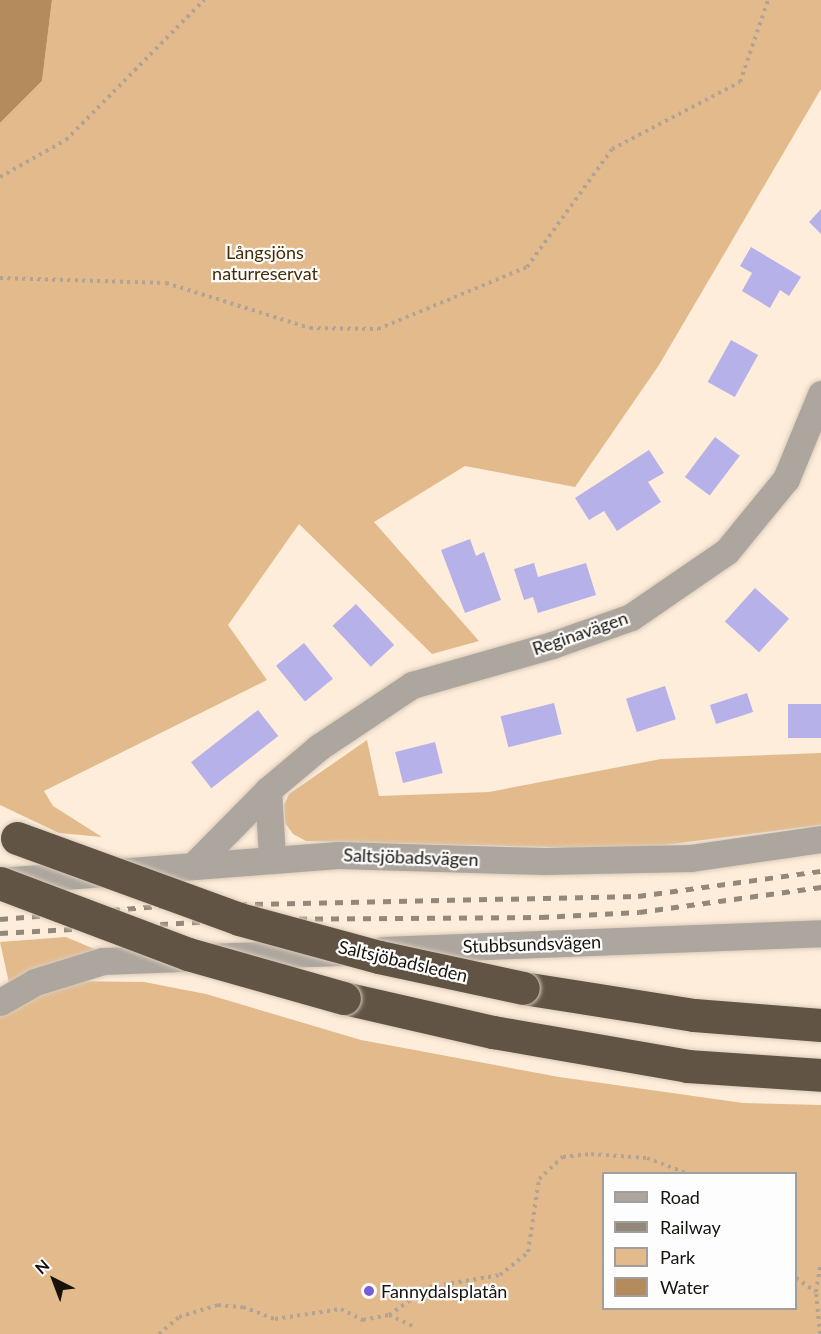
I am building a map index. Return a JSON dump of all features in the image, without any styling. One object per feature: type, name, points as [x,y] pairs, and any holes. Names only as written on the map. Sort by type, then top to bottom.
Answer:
[{"type":"highway","name":"Saltsjöbadsleden","points":[[9,834],[239,919],[379,957],[523,988],[694,1015],[821,1025]]},
{"type":"highway","points":[[0,882],[188,954],[344,998],[493,1032],[687,1066],[821,1075]]},
{"type":"street","name":"Reginavägen","points":[[196,863],[268,790],[319,747],[412,685],[552,645],[631,616],[727,551],[786,479],[821,394]]},
{"type":"street","points":[[268,790],[272,857]]},
{"type":"street","name":"Saltsjöbadsvägen","points":[[0,882],[272,857],[338,855],[612,861],[691,858],[821,839]]},
{"type":"street","name":"Stubbsundsvägen","points":[[0,1002],[35,982],[103,961],[821,933]]},
{"type":"path","points":[[0,177],[66,140],[204,0]]},
{"type":"path","points":[[0,278],[166,283],[310,328],[378,329],[527,267],[612,149],[740,82],[768,0]]},
{"type":"path","points":[[159,1334],[179,1317],[218,1305],[243,1307],[275,1319],[341,1309],[363,1320],[389,1315],[429,1287],[500,1275],[528,1251],[539,1179],[563,1157],[591,1154],[647,1158],[686,1172]]},
{"type":"path","points":[[820,1334],[816,1292],[821,1262]]},
{"type":"path","points":[[797,1279],[816,1292]]},
{"type":"path","points":[[389,1315],[413,1326]]},
{"type":"green space","name":"Långsjöns naturreservat","points":[[52,0],[821,0],[821,89],[659,365],[575,487],[465,466],[374,522],[479,641],[432,654],[299,524],[228,625],[267,680],[44,791],[53,806],[102,837],[59,833],[0,805],[0,123],[42,81]]},
{"type":"green space","points":[[367,740],[379,796],[489,792],[661,759],[821,753],[821,825],[633,849],[306,841],[293,834],[285,823],[284,805],[289,794]]},
{"type":"green space","points":[[66,937],[99,951],[9,983],[0,942]]},
{"type":"green space","points":[[66,981],[144,982],[206,994],[361,1040],[559,1077],[743,1103],[821,1105],[821,1334],[0,1334],[0,1007]]},
{"type":"water","points":[[0,0],[52,0],[42,81],[0,123]]},
{"type":"building","points":[[821,209],[821,234],[809,222]]},
{"type":"building","points":[[751,247],[801,277],[789,296],[780,290],[770,308],[742,291],[752,273],[740,266]]},
{"type":"building","points":[[731,340],[758,355],[735,397],[708,382]]},
{"type":"building","points":[[715,437],[740,456],[710,496],[685,477]]},
{"type":"building","points":[[649,450],[664,473],[648,482],[661,502],[617,531],[604,511],[589,520],[575,498]]},
{"type":"building","points":[[470,539],[476,556],[484,552],[501,600],[465,613],[441,550]]},
{"type":"building","points":[[534,563],[538,577],[586,563],[596,595],[538,613],[533,597],[524,600],[514,569]]},
{"type":"building","points":[[755,588],[789,619],[759,652],[725,621]]},
{"type":"building","points":[[356,604],[394,645],[371,667],[333,626]]},
{"type":"building","points":[[304,643],[333,679],[305,701],[276,666]]},
{"type":"building","points":[[665,686],[676,719],[637,732],[626,699]]},
{"type":"building","points":[[747,693],[753,712],[716,724],[710,705]]},
{"type":"building","points":[[554,703],[562,734],[508,747],[501,716]]},
{"type":"building","points":[[788,704],[821,704],[821,738],[788,738]]},
{"type":"building","points":[[258,710],[278,736],[211,788],[191,762]]},
{"type":"building","points":[[435,742],[443,773],[403,783],[395,752]]},
{"type":"railway","points":[[0,919],[159,906],[638,896],[821,871]]},
{"type":"railway","points":[[0,933],[251,919],[541,917],[639,912],[821,887]]},
{"type":"place","name":"Fannydalsplatån","points":[[369,1291]]}]
